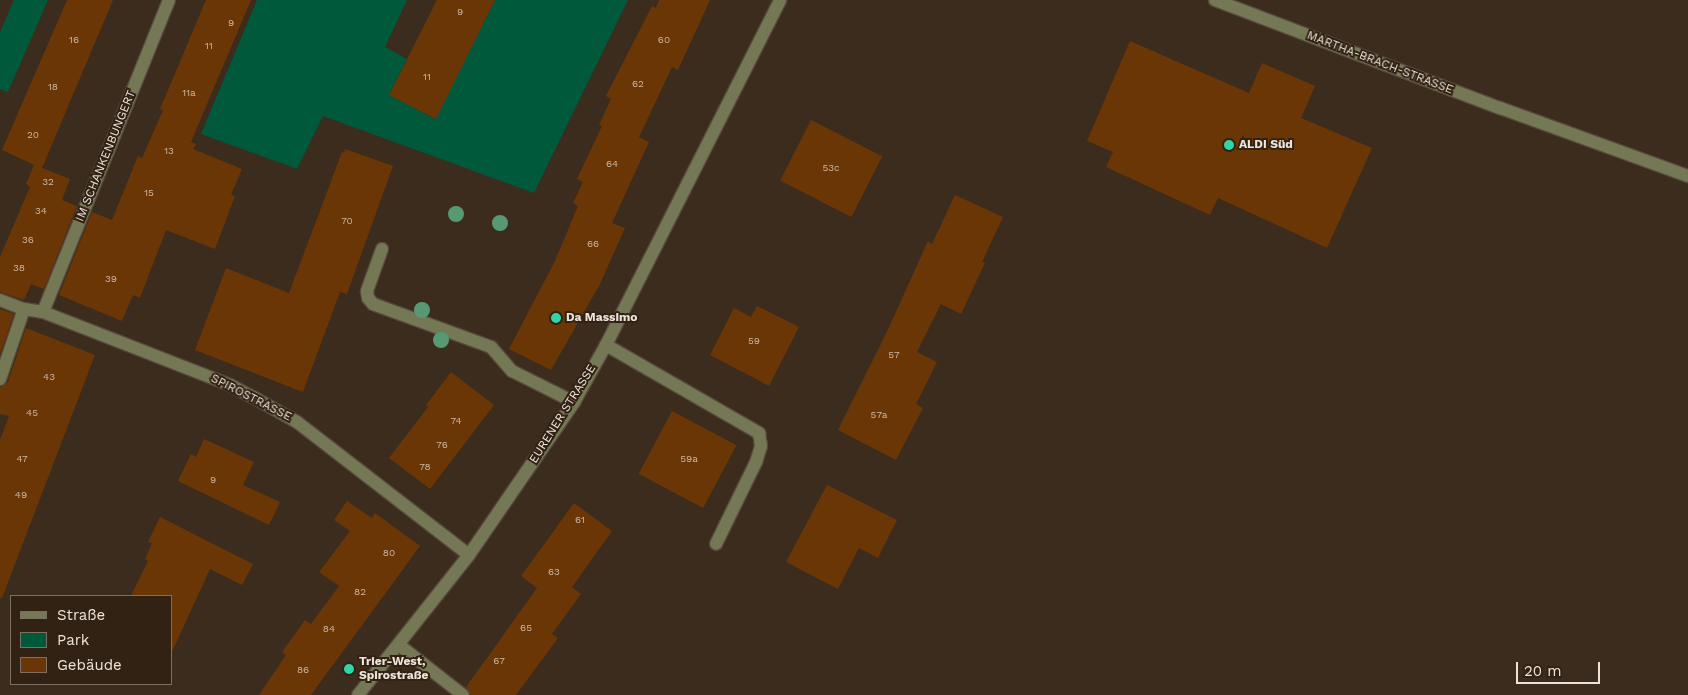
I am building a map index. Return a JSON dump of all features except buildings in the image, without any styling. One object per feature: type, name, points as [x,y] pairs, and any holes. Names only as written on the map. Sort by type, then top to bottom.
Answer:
[{"type":"street","name":"IM SCHANKENBUNGERT","points":[[43,312],[169,0]]},
{"type":"street","name":"EURENER STRASSE","points":[[358,695],[469,555],[574,402],[606,345],[780,0]]},
{"type":"street","name":"MARTHA-BRACH-STRASSE","points":[[1215,0],[1688,176]]},
{"type":"street","points":[[382,249],[367,290],[368,298],[373,304],[491,347],[512,372],[574,402]]},
{"type":"street","name":"SPIROSTRASSE","points":[[0,300],[24,309],[43,312],[230,385],[272,407],[296,422],[469,555]]},
{"type":"street","points":[[0,379],[24,309]]},
{"type":"street","points":[[606,345],[759,432],[761,446],[756,462],[716,544]]},
{"type":"street","points":[[399,645],[464,695]]},
{"type":"green space","points":[[14,0],[48,0],[8,92],[0,89],[0,32]]},
{"type":"green space","points":[[257,0],[407,0],[385,47],[407,59],[389,95],[435,119],[495,0],[628,0],[534,193],[323,116],[297,169],[201,134]]},
{"type":"place","name":"ALDI Süd","points":[[1229,145]]},
{"type":"place","name":"Da Massimo","points":[[556,318]]},
{"type":"place","name":"Trier-West, Spirostraße","points":[[349,669]]}]
